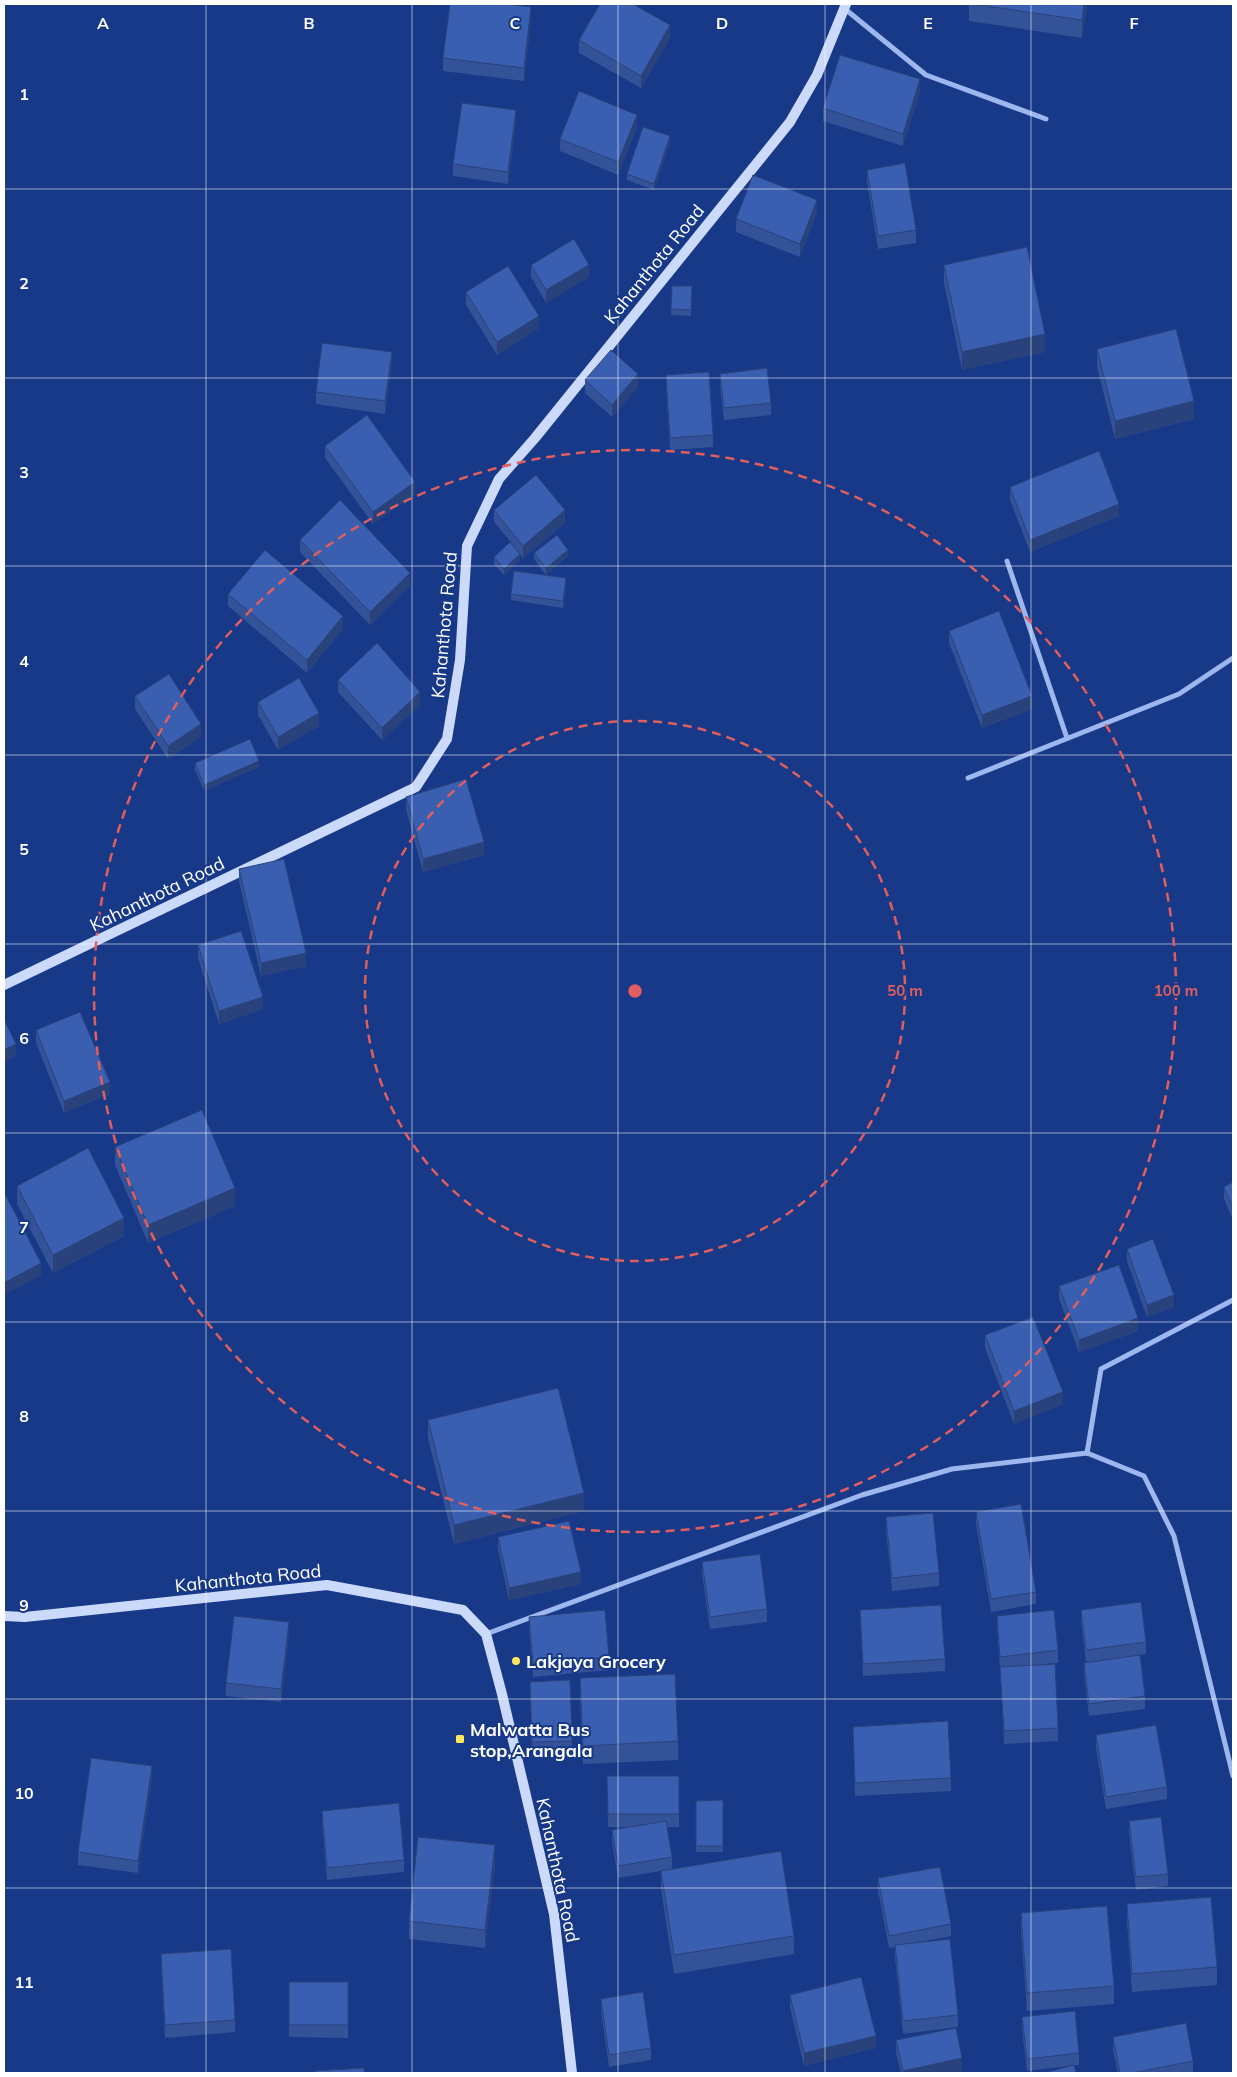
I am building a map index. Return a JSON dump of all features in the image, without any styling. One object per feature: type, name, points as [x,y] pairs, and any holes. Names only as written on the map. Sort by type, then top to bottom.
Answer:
[{"type":"main road","name":"Kahanthota Road","points":[[4,985],[416,787],[447,738],[460,660],[467,546],[499,479],[541,430],[790,122],[817,75],[846,6]]},
{"type":"main road","name":"Kahanthota Road","points":[[4,1616],[25,1617],[327,1585],[463,1610],[486,1634],[554,1914],[572,2073]]},
{"type":"street","points":[[846,6],[926,75],[1046,120]]},
{"type":"street","points":[[1007,561],[1067,738]]},
{"type":"street","points":[[968,778],[1180,694],[1233,658]]},
{"type":"street","points":[[1087,1453],[1101,1369],[1233,1300]]},
{"type":"street","points":[[486,1634],[862,1495],[952,1469],[1087,1453],[1144,1476],[1174,1536],[1233,1776]]},
{"type":"building","points":[[450,4],[505,4],[531,7],[524,68],[443,58]]},
{"type":"building","points":[[600,4],[633,4],[670,25],[641,76],[579,40]]},
{"type":"building","points":[[972,4],[1084,4],[1082,20]]},
{"type":"building","points":[[840,55],[920,79],[903,134],[823,108]]},
{"type":"building","points":[[579,91],[637,115],[618,162],[560,139]]},
{"type":"building","points":[[462,103],[516,110],[508,172],[453,164]]},
{"type":"building","points":[[643,127],[670,136],[654,184],[627,174]]},
{"type":"building","points":[[905,163],[916,230],[878,236],[867,170]]},
{"type":"building","points":[[753,175],[817,200],[800,244],[736,219]]},
{"type":"building","points":[[574,239],[589,265],[546,290],[531,265]]},
{"type":"building","points":[[1027,247],[1045,334],[962,352],[944,265]]},
{"type":"building","points":[[508,266],[539,316],[497,342],[466,292]]},
{"type":"building","points":[[672,286],[692,286],[691,310],[671,309]]},
{"type":"building","points":[[1176,329],[1194,401],[1115,421],[1097,349]]},
{"type":"building","points":[[322,343],[392,352],[385,401],[316,392]]},
{"type":"building","points":[[611,350],[638,374],[612,405],[585,380]]},
{"type":"building","points":[[767,368],[771,403],[724,408],[720,374]]},
{"type":"building","points":[[709,372],[713,435],[670,438],[666,375]]},
{"type":"building","points":[[367,415],[415,482],[373,512],[325,446]]},
{"type":"building","points":[[1099,451],[1119,504],[1030,540],[1010,487]]},
{"type":"building","points":[[536,475],[565,510],[523,546],[494,510]]},
{"type":"building","points":[[340,500],[410,573],[370,612],[300,540]]},
{"type":"building","points":[[557,535],[568,550],[546,568],[534,553]]},
{"type":"building","points":[[510,542],[520,554],[504,569],[494,557]]},
{"type":"building","points":[[265,550],[343,616],[307,660],[228,594]]},
{"type":"building","points":[[514,571],[566,578],[563,601],[511,594]]},
{"type":"building","points":[[999,611],[1032,696],[982,715],[949,631]]},
{"type":"building","points":[[377,643],[420,692],[382,728],[338,680]]},
{"type":"building","points":[[169,674],[201,724],[168,746],[135,696]]},
{"type":"building","points":[[299,678],[319,713],[278,737],[258,702]]},
{"type":"building","points":[[250,739],[259,761],[204,785],[195,763]]},
{"type":"building","points":[[466,779],[484,842],[423,859],[406,797]]},
{"type":"building","points":[[284,859],[306,953],[261,963],[239,869]]},
{"type":"building","points":[[241,931],[263,997],[219,1011],[198,945]]},
{"type":"building","points":[[80,1012],[110,1082],[64,1101],[36,1030]]},
{"type":"building","points":[[4,1019],[16,1044],[4,1050]]},
{"type":"building","points":[[202,1110],[235,1188],[148,1225],[115,1147]]},
{"type":"building","points":[[88,1148],[124,1218],[53,1255],[17,1186]]},
{"type":"building","points":[[1233,1182],[1233,1208],[1224,1187]]},
{"type":"building","points":[[4,1192],[41,1263],[4,1283]]},
{"type":"building","points":[[1153,1239],[1174,1295],[1147,1305],[1127,1249]]},
{"type":"building","points":[[1119,1265],[1138,1318],[1079,1340],[1059,1286]]},
{"type":"building","points":[[1033,1317],[1063,1392],[1014,1411],[985,1335]]},
{"type":"building","points":[[558,1388],[584,1493],[454,1525],[428,1420]]},
{"type":"building","points":[[1021,1504],[1036,1592],[991,1599],[976,1512]]},
{"type":"building","points":[[933,1513],[939,1573],[892,1578],[886,1517]]},
{"type":"building","points":[[569,1521],[581,1572],[509,1588],[498,1537]]},
{"type":"building","points":[[760,1554],[767,1609],[710,1617],[702,1562]]},
{"type":"building","points":[[1141,1602],[1146,1642],[1086,1650],[1081,1610]]},
{"type":"building","points":[[941,1605],[945,1659],[863,1664],[860,1610]]},
{"type":"building","points":[[605,1610],[609,1657],[533,1664],[529,1617]]},
{"type":"building","points":[[1054,1610],[1058,1650],[1000,1657],[997,1616]]},
{"type":"building","points":[[234,1616],[289,1622],[281,1689],[226,1683]]},
{"type":"building","points":[[1140,1655],[1145,1696],[1089,1704],[1084,1663]]},
{"type":"building","points":[[1055,1664],[1058,1728],[1004,1731],[1000,1667]]},
{"type":"building","points":[[675,1674],[678,1741],[583,1746],[580,1678]]},
{"type":"building","points":[[570,1680],[572,1741],[532,1742],[530,1682]]},
{"type":"building","points":[[948,1721],[951,1778],[855,1783],[853,1727]]},
{"type":"building","points":[[1156,1725],[1167,1787],[1106,1797],[1096,1735]]},
{"type":"building","points":[[91,1758],[152,1766],[138,1861],[78,1852]]},
{"type":"building","points":[[607,1776],[679,1776],[679,1814],[608,1814]]},
{"type":"building","points":[[723,1800],[723,1846],[696,1846],[696,1801]]},
{"type":"building","points":[[399,1803],[404,1860],[327,1868],[322,1811]]},
{"type":"building","points":[[1161,1817],[1168,1874],[1136,1877],[1129,1821]]},
{"type":"building","points":[[666,1821],[672,1857],[618,1866],[612,1830]]},
{"type":"building","points":[[418,1837],[495,1845],[485,1930],[409,1921]]},
{"type":"building","points":[[781,1851],[794,1936],[674,1955],[661,1871]]},
{"type":"building","points":[[940,1867],[951,1924],[889,1936],[878,1878]]},
{"type":"building","points":[[1211,1897],[1217,1967],[1132,1974],[1127,1904]]},
{"type":"building","points":[[1107,1906],[1114,1986],[1027,1993],[1021,1913]]},
{"type":"building","points":[[950,1939],[958,2015],[903,2021],[895,1945]]},
{"type":"building","points":[[231,1949],[235,2020],[165,2025],[161,1954]]},
{"type":"building","points":[[861,1977],[876,2036],[804,2053],[790,1995]]},
{"type":"building","points":[[289,1982],[348,1982],[348,2025],[289,2025]]},
{"type":"building","points":[[643,1992],[651,2048],[609,2055],[601,1999]]},
{"type":"building","points":[[1075,2011],[1079,2053],[1027,2059],[1022,2017]]},
{"type":"building","points":[[1186,2023],[1193,2061],[1132,2073],[1120,2073],[1113,2037]]},
{"type":"building","points":[[956,2028],[962,2058],[903,2071],[896,2040]]},
{"type":"building","points":[[1074,2065],[1076,2073],[1044,2073]]},
{"type":"building","points":[[364,2068],[364,2073],[315,2073],[315,2071]]},
{"type":"place","name":"Lakjaya Grocery","points":[[516,1661]]},
{"type":"place","name":"Malwatta Bus stop,Arangala","points":[[460,1739]]}]
